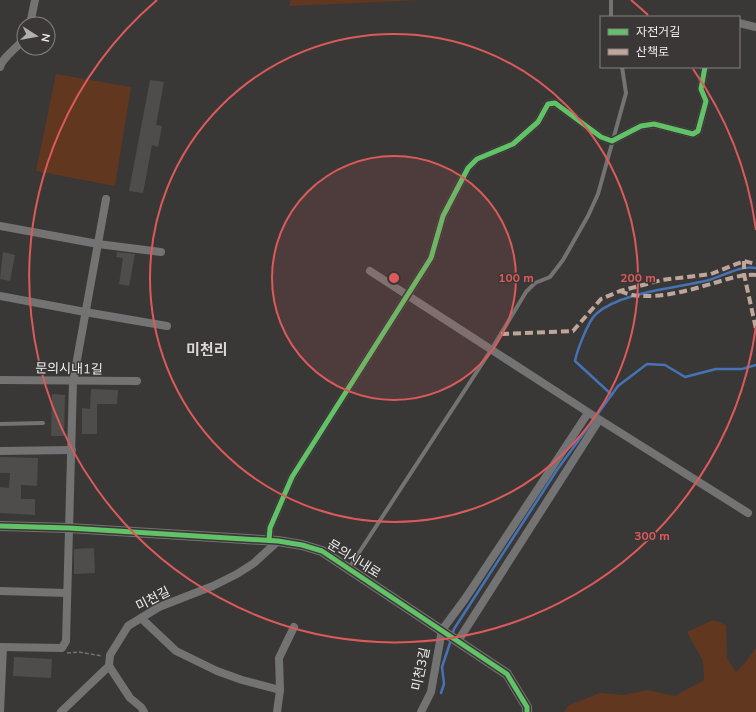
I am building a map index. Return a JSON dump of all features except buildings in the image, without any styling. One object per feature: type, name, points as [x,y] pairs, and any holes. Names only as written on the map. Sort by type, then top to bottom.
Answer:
[{"type":"street","points":[[32,16],[35,0]]},
{"type":"street","points":[[740,23],[756,27]]},
{"type":"street","points":[[0,67],[1,62],[16,49]]},
{"type":"street","points":[[274,540],[270,528],[292,477],[431,258],[443,216],[468,168],[477,158],[513,144],[538,122],[548,104],[554,103],[601,137],[612,141],[641,126],[654,124],[693,134],[698,131],[706,101],[701,89],[705,68]]},
{"type":"street","points":[[0,712],[1,647],[62,648],[66,641],[73,382],[106,199]]},
{"type":"street","points":[[0,226],[98,244],[161,252]]},
{"type":"street","points":[[370,271],[594,416],[748,513]]},
{"type":"street","points":[[0,296],[167,326]]},
{"type":"street","name":"문의시내1길","points":[[0,380],[73,382],[137,381]]},
{"type":"street","points":[[451,636],[465,599],[594,416]]},
{"type":"street","points":[[451,636],[594,416]]},
{"type":"street","points":[[0,451],[72,450]]},
{"type":"street","name":"문의시내로","points":[[0,526],[70,528],[274,540],[302,545],[322,551],[507,674],[527,707],[527,712]]},
{"type":"street","name":"미천길","points":[[109,666],[110,655],[116,643],[128,626],[159,607],[213,586],[237,574],[254,563],[274,540]]},
{"type":"street","points":[[0,590],[67,593]]},
{"type":"street","points":[[141,618],[176,651],[223,673],[280,690]]},
{"type":"street","points":[[277,712],[280,690],[278,666],[279,658],[294,627]]},
{"type":"street","name":"미천3길","points":[[421,712],[431,692],[451,636]]},
{"type":"street","points":[[61,712],[109,666],[130,698],[144,712]]},
{"type":"lane","points":[[611,0],[611,16]]},
{"type":"lane","points":[[348,568],[491,350],[526,292],[535,284],[550,277],[563,260],[598,194],[626,94],[622,68]]},
{"type":"lane","points":[[0,424],[43,423]]},
{"type":"path","points":[[69,654],[79,652],[101,656]]},
{"type":"shaded area","points":[[291,0],[423,0],[289,6]]},
{"type":"shaded area","points":[[56,74],[131,87],[115,186],[36,171]]},
{"type":"shaded area","points":[[713,620],[726,625],[727,658],[736,672],[756,648],[756,712],[564,712],[569,705],[600,693],[624,695],[647,690],[675,696],[704,680],[703,661],[687,632]]},
{"type":"waterway","points":[[612,395],[575,361],[586,329],[596,314],[606,307],[634,296],[709,280],[744,268],[756,268]]},
{"type":"waterway","points":[[452,635],[454,629],[557,470],[618,386],[647,364],[665,365],[685,377],[716,369],[742,369],[756,365]]},
{"type":"waterway","points":[[441,693],[444,684],[442,667],[451,640]]},
{"type":"marked path","points":[[744,261],[744,274],[756,329]]},
{"type":"marked path","points":[[501,334],[573,331],[601,299],[620,291],[662,280],[711,274],[744,261],[756,264]]},
{"type":"marked path","points":[[620,291],[642,296],[654,296],[692,289],[735,277],[756,275]]},
{"type":"cycle path","points":[[269,540],[270,528],[292,477],[431,258],[443,216],[468,168],[477,159],[513,144],[538,122],[548,104],[555,103],[601,137],[612,141],[641,126],[654,124],[693,134],[698,131],[706,101],[701,89],[705,68]]},
{"type":"cycle path","points":[[0,526],[69,528],[278,541],[302,545],[322,551],[507,674],[527,707],[527,712]]},
{"type":"district","name":"미천리","points":[[207,350]]}]
